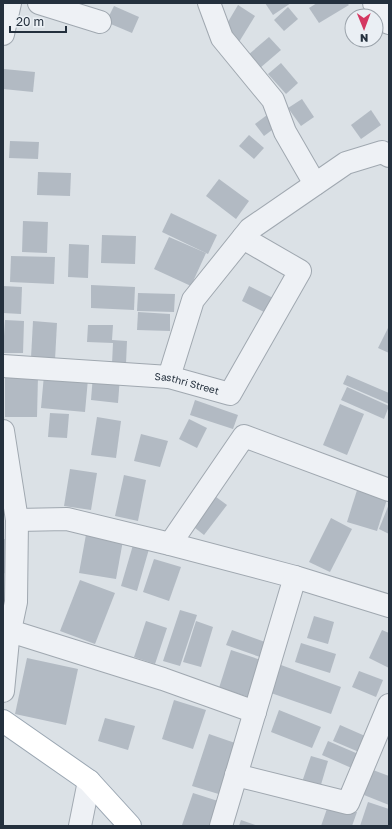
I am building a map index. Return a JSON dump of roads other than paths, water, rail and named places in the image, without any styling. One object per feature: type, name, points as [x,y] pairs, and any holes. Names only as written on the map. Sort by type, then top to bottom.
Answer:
[{"type":"main road","points":[[3,721],[88,781],[130,826]]},
{"type":"street","points":[[3,34],[10,3]]},
{"type":"street","points":[[39,3],[100,22]]},
{"type":"street","points":[[209,3],[222,38],[273,100],[285,132],[315,184]]},
{"type":"street","points":[[374,3],[389,23]]},
{"type":"street","points":[[169,377],[193,300],[250,229],[346,163],[382,152],[389,156]]},
{"type":"street","name":"Sasthri Street","points":[[3,366],[169,377],[230,394],[300,271],[243,238]]},
{"type":"street","points":[[3,431],[17,520],[16,602],[10,631],[3,691]]},
{"type":"street","points":[[170,544],[244,436],[389,490]]},
{"type":"street","points":[[17,520],[67,519],[295,577],[389,606]]},
{"type":"street","points":[[221,826],[295,577]]},
{"type":"street","points":[[10,631],[163,679],[255,712]]},
{"type":"street","points":[[236,775],[348,803],[389,705]]},
{"type":"street","points":[[80,826],[88,781]]}]
